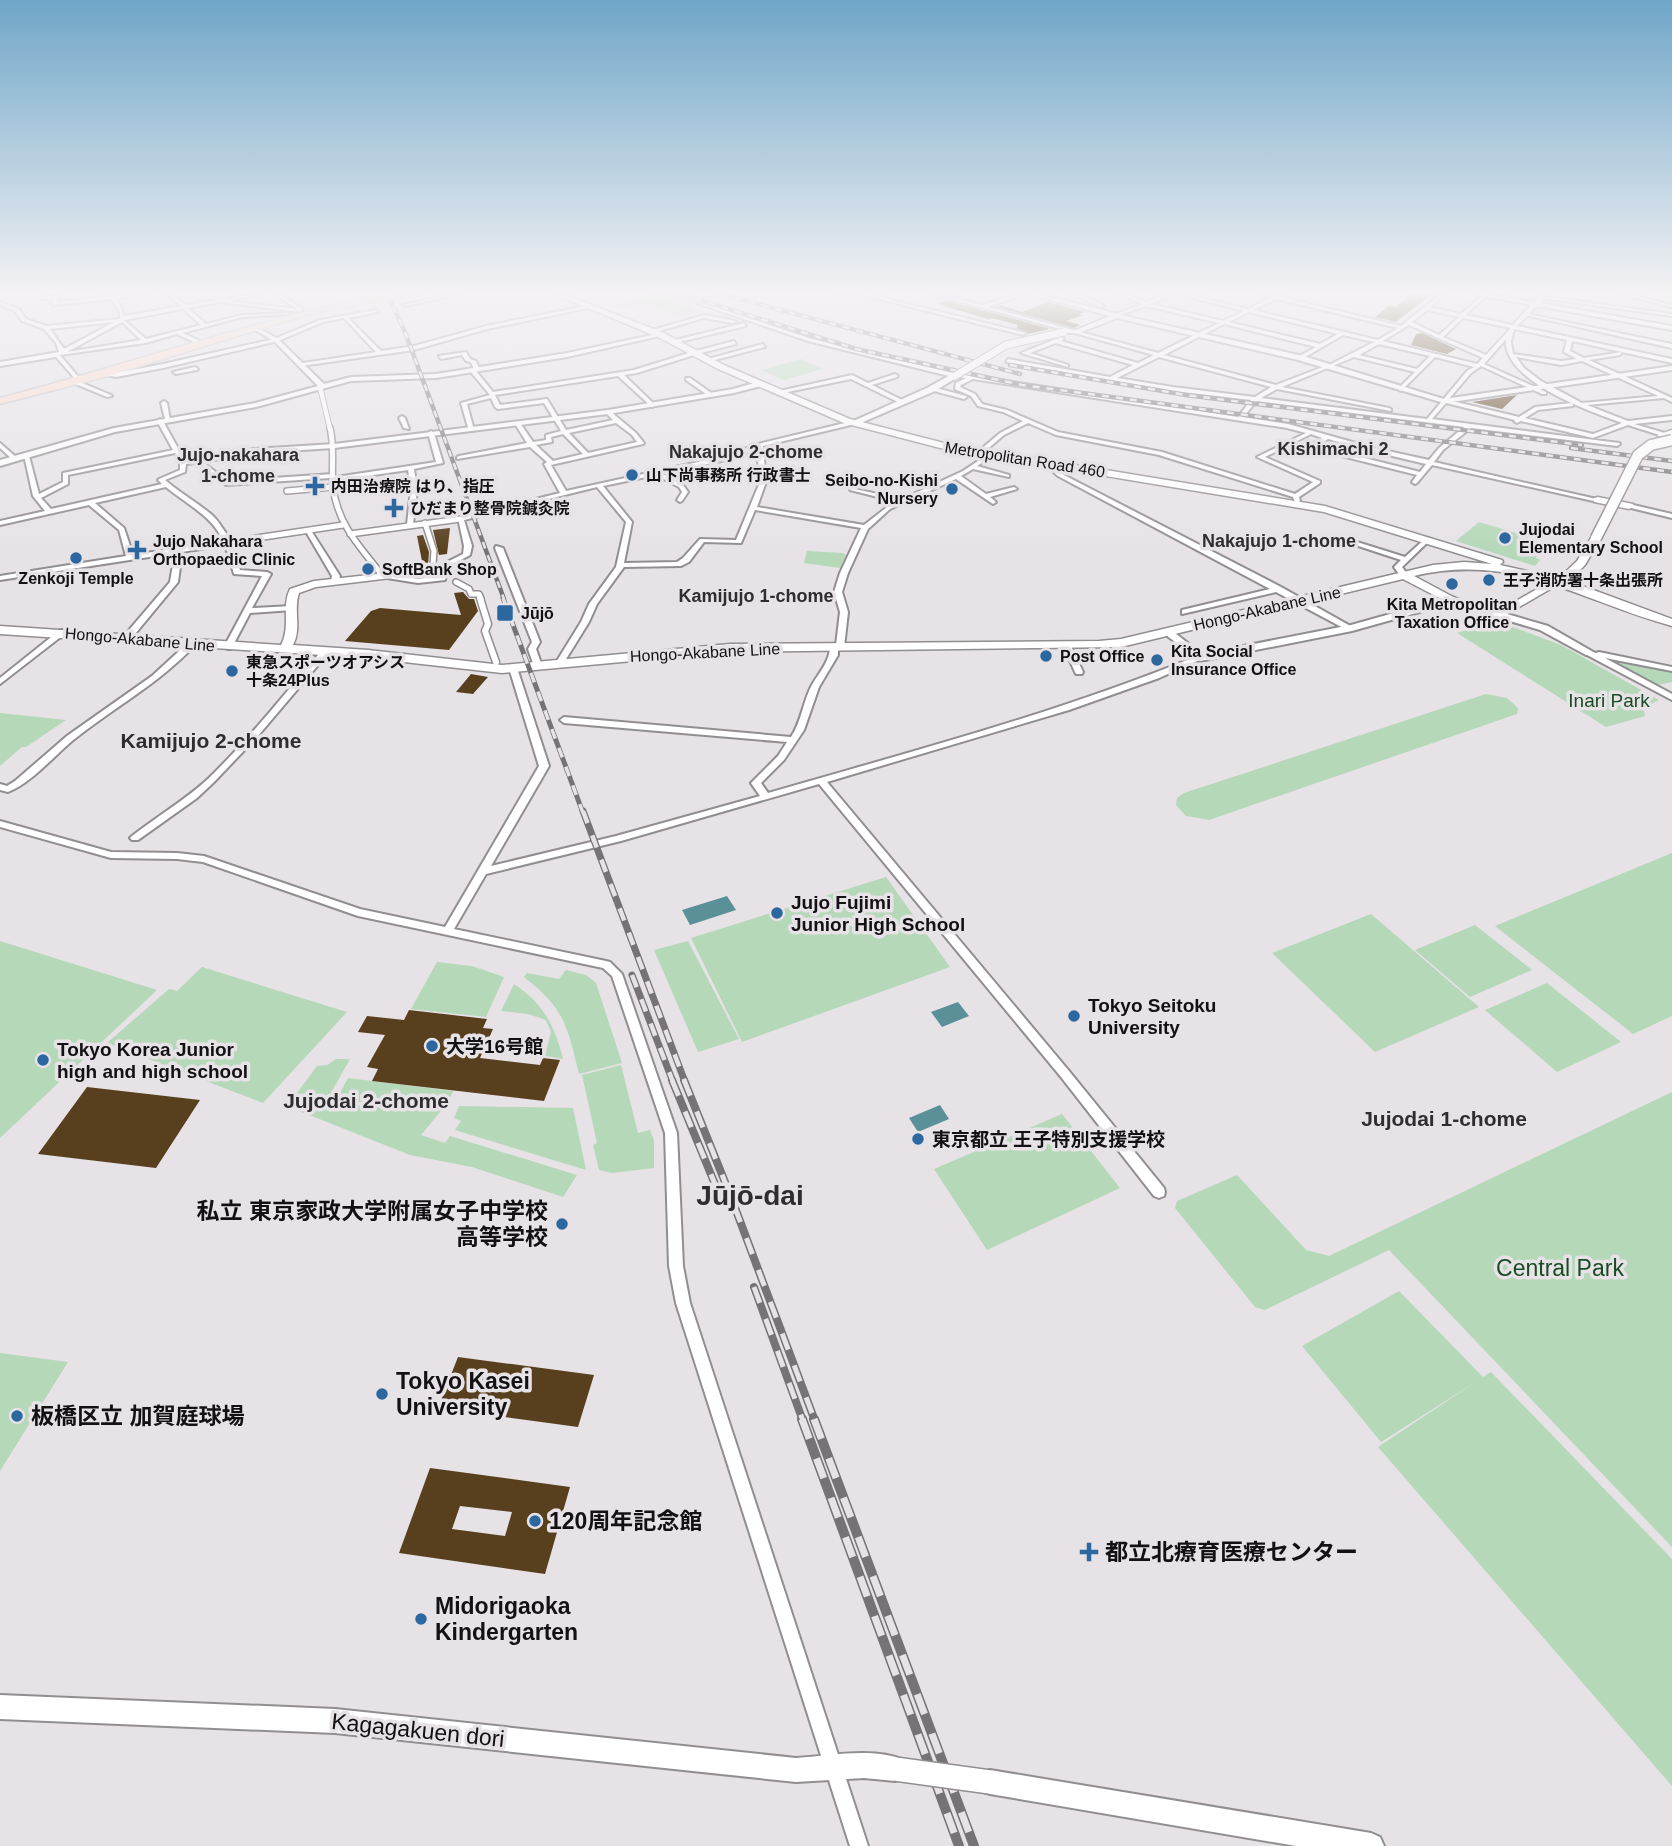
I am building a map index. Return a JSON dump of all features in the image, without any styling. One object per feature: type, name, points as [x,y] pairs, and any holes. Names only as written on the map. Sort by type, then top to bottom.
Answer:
[{"type":"main road","points":[[0,399],[75,380]]},
{"type":"main road","name":"Metropolitan Road 460","points":[[750,380],[853,423],[934,444],[1297,500],[1489,558],[1509,569]]},
{"type":"main road","points":[[1597,538],[1638,454],[1669,436]]},
{"type":"main road","points":[[1598,500],[1629,506]]},
{"type":"main road","points":[[1560,584],[1581,563],[1616,504]]},
{"type":"main road","name":"Hongo-Akabane Line","points":[[0,630],[63,632],[513,668],[713,648],[1114,644],[1450,566],[1509,569],[1672,623]]},
{"type":"main road","points":[[1404,575],[1451,600],[1500,615],[1546,588]]},
{"type":"main road","points":[[284,650],[294,636],[292,594],[298,589],[335,581],[384,576]]},
{"type":"street","points":[[76,380],[108,396]]},
{"type":"street","points":[[315,380],[321,387],[334,446],[333,487],[343,525],[384,576],[436,566],[466,555],[468,546],[460,519]]},
{"type":"street","points":[[0,463],[100,434],[256,405],[347,380]]},
{"type":"street","points":[[482,380],[498,407],[545,400],[565,433],[587,455]]},
{"type":"street","points":[[471,430],[464,403],[492,395],[582,380]]},
{"type":"street","points":[[626,380],[652,404]]},
{"type":"street","points":[[690,380],[711,395]]},
{"type":"street","points":[[778,392],[836,380]]},
{"type":"street","points":[[858,380],[902,402]]},
{"type":"street","points":[[866,385],[882,380]]},
{"type":"street","points":[[349,534],[460,519],[730,457],[760,446],[853,423],[947,380]]},
{"type":"street","points":[[968,380],[956,387],[973,395],[975,401]]},
{"type":"street","points":[[986,380],[1288,426],[1326,438],[1598,500]]},
{"type":"street","points":[[1118,380],[1254,400],[1429,419]]},
{"type":"street","points":[[1255,380],[1429,419],[1618,444]]},
{"type":"street","points":[[1239,419],[1246,406],[1254,400],[1276,386],[1293,380]]},
{"type":"street","points":[[1372,380],[1444,401],[1593,436],[1629,423],[1672,418]]},
{"type":"street","points":[[1401,389],[1410,380]]},
{"type":"street","points":[[1429,419],[1462,380]]},
{"type":"street","points":[[1516,380],[1620,426]]},
{"type":"street","points":[[1537,380],[1581,404],[1669,436]]},
{"type":"street","points":[[1444,401],[1588,380]]},
{"type":"street","points":[[1629,380],[1670,397]]},
{"type":"street","points":[[183,463],[253,452],[334,446],[608,412],[711,395],[758,384]]},
{"type":"street","points":[[932,389],[975,401],[984,407],[1005,411],[1056,433],[1174,456],[1297,500],[1318,482],[1260,457],[1308,433]]},
{"type":"street","points":[[1581,404],[1670,397]]},
{"type":"street","points":[[164,403],[164,420],[183,463],[183,471],[161,478],[211,516],[230,542],[237,572],[267,574],[229,647]]},
{"type":"street","points":[[1508,431],[1519,419],[1537,408],[1571,405]]},
{"type":"street","points":[[564,494],[558,484],[560,481],[547,464],[641,443],[635,432],[616,421],[608,412]]},
{"type":"street","points":[[402,418],[407,428]]},
{"type":"street","points":[[458,458],[550,441],[548,436],[616,421]]},
{"type":"street","points":[[982,451],[1002,434],[1026,422]]},
{"type":"street","points":[[518,424],[531,444],[552,463]]},
{"type":"street","points":[[1415,482],[1448,444],[1469,426]]},
{"type":"street","points":[[198,461],[226,483],[333,478],[440,463],[431,433]]},
{"type":"street","points":[[1326,438],[1312,447],[1422,474]]},
{"type":"street","points":[[0,445],[15,459]]},
{"type":"street","points":[[620,565],[678,564],[686,560],[702,540],[738,542],[763,482],[760,446]]},
{"type":"street","points":[[37,498],[66,483],[65,474],[176,451]]},
{"type":"street","points":[[766,797],[756,783],[781,758],[793,740],[815,687],[837,647],[844,612],[838,592],[844,572],[866,527],[896,504],[956,477],[993,453]]},
{"type":"street","points":[[26,456],[37,498],[50,512]]},
{"type":"street","points":[[1049,462],[1059,475],[1350,628]]},
{"type":"street","points":[[410,524],[414,490],[411,467]]},
{"type":"street","points":[[972,467],[1007,476]]},
{"type":"street","points":[[657,473],[681,486],[685,492],[680,500]]},
{"type":"street","points":[[956,477],[993,502]]},
{"type":"street","points":[[0,523],[167,485]]},
{"type":"street","points":[[559,664],[593,604],[620,565],[629,522],[599,485]]},
{"type":"street","points":[[287,491],[333,487]]},
{"type":"street","points":[[852,489],[896,504]]},
{"type":"street","points":[[985,496],[1014,489]]},
{"type":"street","points":[[91,503],[122,529],[130,558]]},
{"type":"street","points":[[1629,506],[1672,516]]},
{"type":"street","points":[[753,508],[866,527]]},
{"type":"street","points":[[425,523],[436,566]]},
{"type":"street","points":[[0,578],[343,525]]},
{"type":"street","points":[[308,530],[336,576],[335,581]]},
{"type":"street","points":[[1339,538],[1405,559]]},
{"type":"street","points":[[1404,575],[1398,568],[1428,539]]},
{"type":"street","points":[[499,548],[536,642],[532,649],[538,666]]},
{"type":"street","points":[[127,638],[174,582],[178,551]]},
{"type":"street","points":[[456,582],[470,589],[471,594],[479,594],[488,624],[485,631],[496,662]]},
{"type":"street","points":[[1185,612],[1278,589]]},
{"type":"street","points":[[485,871],[587,849],[1053,712],[1133,685],[1200,658],[1350,628],[1451,600]]},
{"type":"street","points":[[248,611],[292,608]]},
{"type":"street","points":[[1500,615],[1544,628],[1672,697]]},
{"type":"street","points":[[0,682],[63,632]]},
{"type":"street","points":[[1167,632],[1200,658]]},
{"type":"street","points":[[0,787],[8,789],[18,783],[70,738],[132,697],[192,644]]},
{"type":"street","points":[[1067,646],[1080,672]]},
{"type":"street","points":[[135,838],[180,804],[188,802],[223,768],[326,652]]},
{"type":"street","points":[[1590,653],[1672,669]]},
{"type":"street","points":[[449,931],[544,766],[513,668]]},
{"type":"street","points":[[564,720],[793,740]]},
{"type":"street","points":[[821,781],[1160,1192]]},
{"type":"street","points":[[0,824],[111,855],[204,859],[358,912],[606,965],[617,974],[671,1133],[676,1266],[683,1303],[859,1846]]},
{"type":"street","name":"Kagagakuen dori","points":[[0,1707],[335,1721],[796,1770],[895,1769],[989,1782],[1371,1846]]},
{"type":"green space","points":[[1479,522],[1543,541],[1536,558],[1540,560],[1535,566],[1456,541]]},
{"type":"green space","points":[[807,551],[846,555],[840,568],[804,563]]},
{"type":"green space","name":"Inari Park","points":[[1497,621],[1561,645],[1659,700],[1643,708],[1645,716],[1606,727],[1457,633]]},
{"type":"green space","points":[[1621,662],[1672,672],[1672,682],[1658,685],[1618,664]]},
{"type":"green space","points":[[1486,694],[1507,698],[1518,708],[1517,714],[1209,820],[1186,816],[1176,805],[1177,798],[1184,793]]},
{"type":"green space","points":[[0,713],[66,720],[22,747],[0,766]]},
{"type":"green space","points":[[1672,853],[1672,1016],[1633,1034],[1495,926]]},
{"type":"green space","points":[[886,877],[950,967],[742,1042],[691,938]]},
{"type":"green space","points":[[1371,914],[1479,1007],[1375,1052],[1272,953]]},
{"type":"green space","points":[[1475,925],[1532,970],[1470,997],[1415,950]]},
{"type":"green space","name":"Tokyo Korea Junior high and high school","points":[[0,941],[157,990],[0,1138]]},
{"type":"green space","points":[[688,941],[739,1039],[698,1052],[654,950]]},
{"type":"green space","points":[[437,962],[472,966],[504,977],[486,1017],[411,1009]]},
{"type":"green space","points":[[202,967],[347,1012],[263,1103],[107,1043],[169,989],[177,991]]},
{"type":"green space","points":[[566,970],[586,975],[596,983],[622,1063],[579,1074],[562,1019],[548,999],[524,977],[527,973],[559,979]]},
{"type":"green space","points":[[1547,983],[1621,1042],[1557,1072],[1485,1010]]},
{"type":"green space","points":[[514,984],[533,999],[546,1016],[563,1059],[545,1056],[551,1032],[546,1020],[528,1014],[501,1011]]},
{"type":"green space","points":[[336,1059],[350,1059],[328,1098],[291,1101],[317,1066],[327,1065]]},
{"type":"green space","points":[[621,1065],[638,1133],[650,1130],[654,1141],[654,1168],[612,1173],[599,1170],[593,1145],[597,1143],[582,1075]]},
{"type":"green space","points":[[348,1078],[453,1091],[448,1102],[335,1102]]},
{"type":"green space","name":"Central Park","points":[[1672,1092],[1672,1547],[1389,1250],[1265,1310],[1255,1307],[1175,1208],[1177,1201],[1237,1175],[1306,1250],[1329,1256]]},
{"type":"green space","points":[[445,1106],[421,1135],[445,1143],[450,1136],[577,1175],[563,1197],[472,1167],[410,1155],[289,1107]]},
{"type":"green space","points":[[459,1106],[573,1108],[586,1170],[455,1130],[461,1121],[454,1118]]},
{"type":"green space","points":[[1062,1114],[1120,1188],[987,1250],[934,1169]]},
{"type":"green space","points":[[1399,1291],[1483,1377],[1491,1372],[1672,1559],[1672,1786],[1378,1447],[1477,1381],[1381,1442],[1302,1346]]},
{"type":"green space","name":"板橋区立 加賀庭球場","points":[[0,1353],[68,1362],[0,1471]]},
{"type":"water","points":[[727,896],[736,910],[690,925],[682,910]]},
{"type":"water","points":[[958,1002],[969,1016],[942,1027],[931,1012]]},
{"type":"water","points":[[940,1105],[949,1119],[918,1132],[909,1118]]},
{"type":"building","points":[[1517,395],[1502,409],[1472,402]]},
{"type":"building","points":[[450,528],[447,554],[439,555],[433,530]]},
{"type":"building","points":[[423,535],[429,552],[428,566],[423,566],[417,536]]},
{"type":"building","points":[[463,592],[469,599],[474,599],[478,611],[449,650],[345,641],[371,611],[380,608],[461,615],[454,593]]},
{"type":"building","points":[[471,674],[488,677],[473,694],[456,692]]},
{"type":"building","name":"大学16号館","points":[[409,1010],[487,1019],[483,1028],[493,1029],[480,1058],[540,1065],[543,1058],[560,1060],[544,1101],[372,1081],[378,1069],[367,1067],[385,1035],[358,1032],[367,1016],[404,1020]]},
{"type":"building","points":[[87,1087],[200,1100],[156,1168],[38,1154]]},
{"type":"building","points":[[458,1357],[594,1375],[578,1427],[438,1408]]},
{"type":"building","name":"120周年記念館","points":[[430,1468],[570,1487],[545,1574],[399,1553]],"holes":[[[460,1506],[512,1512],[505,1536],[452,1529]]]},
{"type":"railway","points":[[423,380],[504,599]]},
{"type":"railway","points":[[1000,380],[1672,472]]},
{"type":"railway","points":[[1099,380],[1186,395],[1582,445]]},
{"type":"railway","points":[[1571,448],[1672,461]]},
{"type":"railway","points":[[503,598],[583,813]]},
{"type":"railway","points":[[583,811],[685,1082]]},
{"type":"railway","points":[[632,975],[673,1082]]},
{"type":"railway","points":[[672,1080],[717,1189]]},
{"type":"railway","points":[[684,1080],[815,1421]]},
{"type":"railway","points":[[754,1287],[803,1421]]},
{"type":"railway","points":[[802,1419],[959,1846]]},
{"type":"railway","points":[[814,1419],[974,1846]]},
{"type":"place","name":"山下尚事務所 行政書士","points":[[632,475]]},
{"type":"place","name":"内田治療院 はり、指圧","points":[[315,486]]},
{"type":"place","name":"Seibo-no-Kishi Nursery","points":[[952,489]]},
{"type":"place","name":"ひだまり整骨院鍼灸院","points":[[394,508]]},
{"type":"place","name":"Jujodai Elementary School","points":[[1505,538]]},
{"type":"place","name":"Jujo Nakahara Orthopaedic Clinic","points":[[137,550]]},
{"type":"place","name":"Zenkoji Temple","points":[[76,558]]},
{"type":"place","name":"SoftBank Shop","points":[[368,569]]},
{"type":"place","name":"王子消防署十条出張所","points":[[1489,580]]},
{"type":"place","name":"Kita Metropolitan Taxation Office","points":[[1452,584]]},
{"type":"place","name":"Jūjō","points":[[505,613]]},
{"type":"place","name":"Post Office","points":[[1046,656]]},
{"type":"place","name":"Kita Social Insurance Office","points":[[1157,660]]},
{"type":"place","name":"東急スポーツオアシス 十条24Plus","points":[[232,671]]},
{"type":"place","name":"Jujo Fujimi Junior High School","points":[[777,913]]},
{"type":"place","name":"Tokyo Seitoku University","points":[[1074,1016]]},
{"type":"place","name":"大学16号館","points":[[432,1046]]},
{"type":"place","name":"Tokyo Korea Junior high and high school","points":[[43,1060]]},
{"type":"place","name":"東京都立 王子特別支援学校","points":[[918,1139]]},
{"type":"place","name":"私立 東京家政大学附属女子中学校 高等学校","points":[[562,1224]]},
{"type":"place","name":"Tokyo Kasei University","points":[[382,1394]]},
{"type":"place","name":"板橋区立 加賀庭球場","points":[[17,1416]]},
{"type":"place","name":"120周年記念館","points":[[535,1521]]},
{"type":"place","name":"都立北療育医療センター","points":[[1089,1552]]},
{"type":"place","name":"Midorigaoka Kindergarten","points":[[421,1619]]},
{"type":"district","name":"Kishimachi 2","points":[[1333,449]]},
{"type":"district","name":"Nakajujo 2-chome","points":[[746,452]]},
{"type":"district","name":"Jujo-nakahara 1-chome","points":[[238,465]]},
{"type":"district","name":"Nakajujo 1-chome","points":[[1279,541]]},
{"type":"district","name":"Kamijujo 1-chome","points":[[756,596]]},
{"type":"district","name":"Kamijujo 2-chome","points":[[211,741]]},
{"type":"district","name":"Jujodai 2-chome","points":[[366,1101]]},
{"type":"district","name":"Jujodai 1-chome","points":[[1444,1119]]},
{"type":"district","name":"Jūjō-dai","points":[[750,1195]]}]
